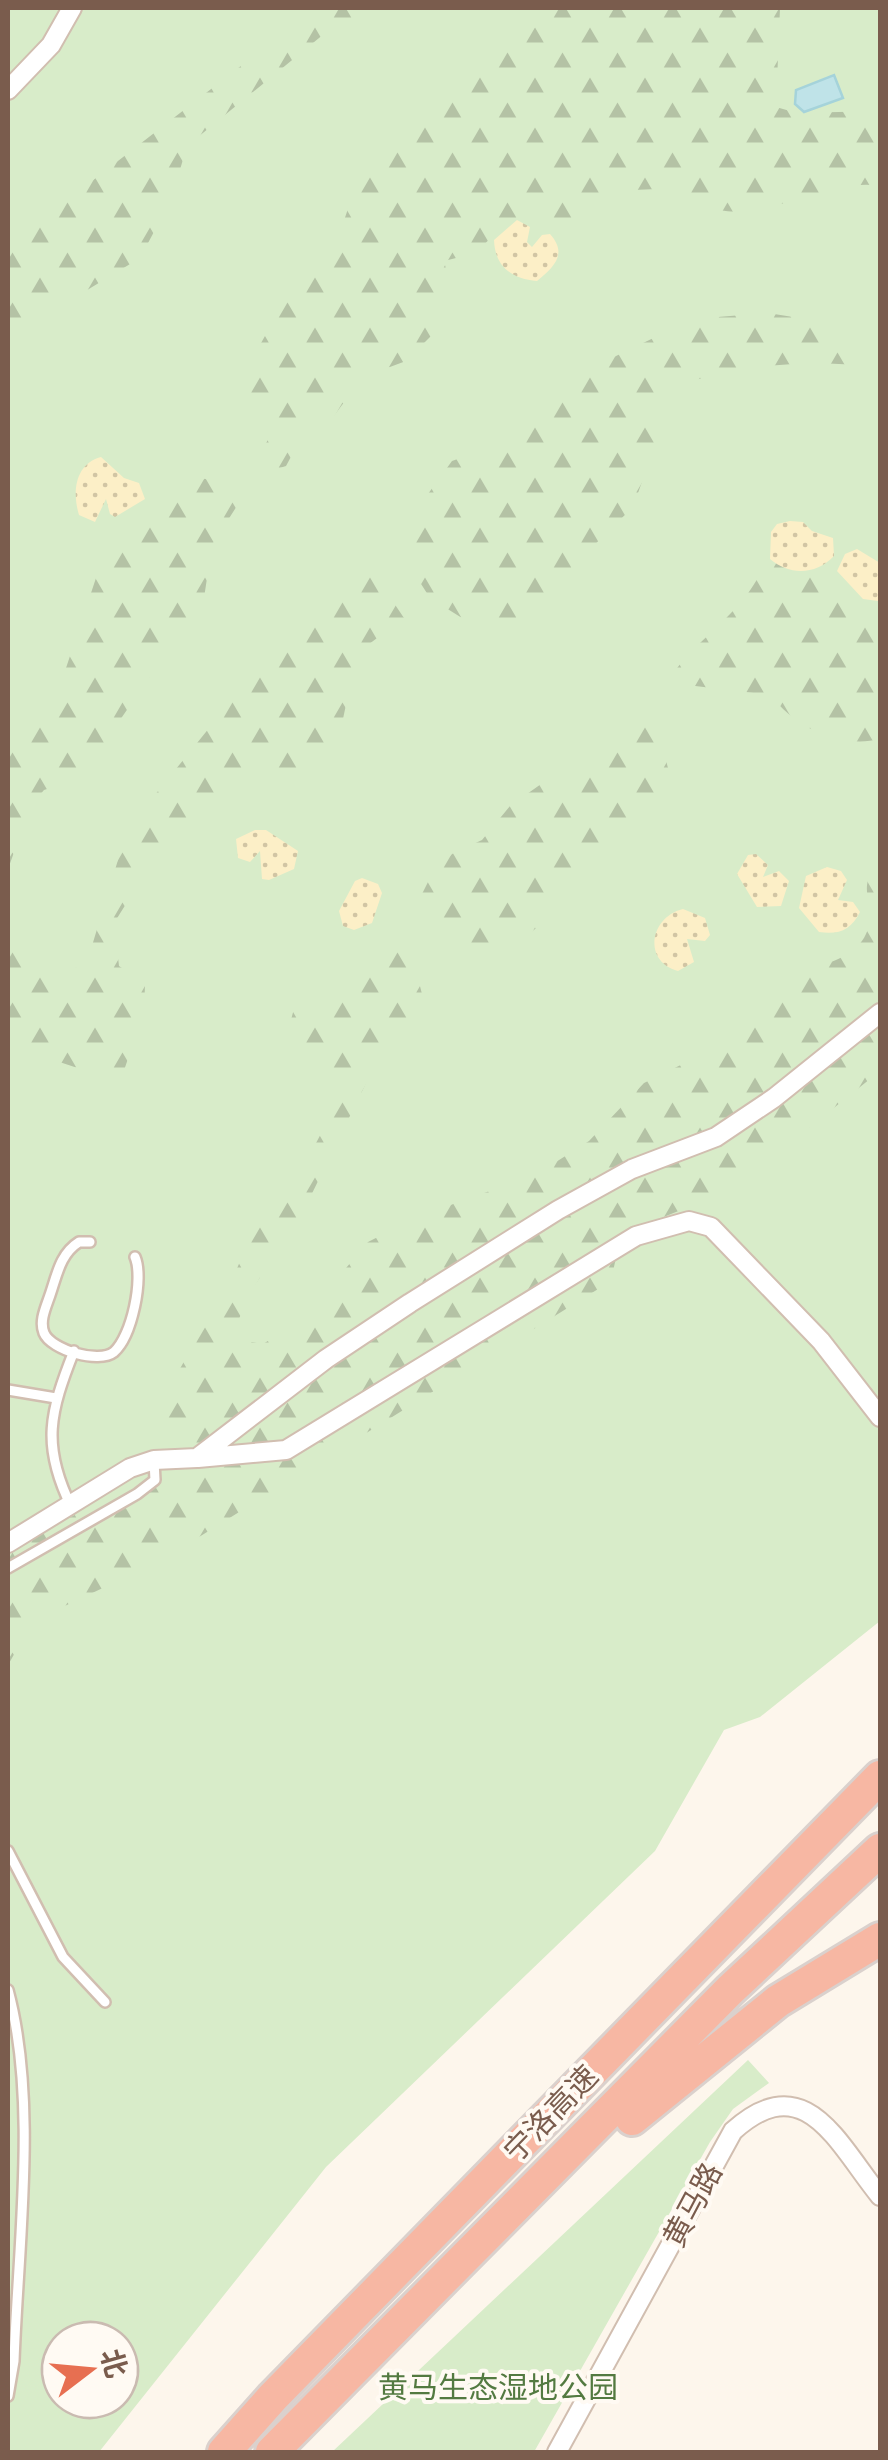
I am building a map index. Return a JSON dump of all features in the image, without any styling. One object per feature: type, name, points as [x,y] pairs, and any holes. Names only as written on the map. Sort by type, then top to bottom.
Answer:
[{"type":"highway","name":"宁洛高速","points":[[224,2452],[273,2396],[880,1777]]},
{"type":"highway","name":"宁洛高速","points":[[272,2452],[302,2420],[317,2411],[730,1990],[880,1850]]},
{"type":"highway","points":[[317,2411],[662,2091],[778,2002],[880,1938]]},
{"type":"street","points":[[8,90],[50,45],[72,8]]},
{"type":"street","points":[[198,1458],[326,1358],[410,1303],[558,1210],[632,1169],[716,1137],[774,1098],[880,1014]]},
{"type":"street","points":[[8,1543],[130,1468],[154,1460],[286,1450],[636,1236],[689,1221],[711,1227],[821,1341],[880,1417]]},
{"type":"street","name":"黄马路","points":[[557,2452],[733,2131],[754,2112],[791,2103],[813,2114],[880,2196]]},
{"type":"lane","points":[[90,1242],[79,1242],[62,1260],[42,1320],[48,1340],[74,1351],[105,1356],[122,1342],[142,1281],[135,1257]]},
{"type":"lane","points":[[70,1506],[57,1477],[50,1445],[56,1398],[74,1351]]},
{"type":"lane","points":[[8,1390],[56,1398]]},
{"type":"lane","points":[[8,1568],[156,1480],[154,1460]]},
{"type":"lane","points":[[8,1851],[63,1957],[105,2002]]},
{"type":"lane","points":[[8,1990],[24,2089],[14,2360],[8,2396]]},
{"type":"green space","points":[[8,8],[880,8],[880,1621],[760,1717],[724,1730],[655,1851],[326,2167],[140,2401],[140,2320],[40,2320],[40,2420],[124,2420],[99,2452],[8,2452]]},
{"type":"green space","points":[[316,8],[387,8],[363,26],[330,29],[187,146],[171,200],[140,258],[8,338],[8,246]]},
{"type":"green space","points":[[554,8],[780,8],[776,107],[797,113],[880,111],[880,186],[856,185],[777,205],[726,211],[702,204],[681,188],[633,190],[588,218],[556,219],[527,213],[504,224],[476,253],[444,261],[451,289],[434,333],[406,361],[363,377],[333,417],[313,416],[286,466],[267,472],[254,464],[269,438],[269,424],[243,396],[248,366],[302,281],[330,262],[355,188],[404,141],[433,100],[468,67],[517,40],[551,16]]},
{"type":"green space","points":[[768,313],[849,326],[860,365],[757,367],[707,377],[658,394],[659,434],[633,507],[523,615],[494,627],[462,618],[430,598],[416,576],[409,520],[452,461],[511,440],[529,405],[693,319]]},
{"type":"green space","points":[[196,478],[237,482],[242,498],[212,545],[204,598],[80,778],[44,790],[31,805],[8,869],[8,736],[16,735],[53,691],[66,668],[105,551]]},
{"type":"green space","points":[[783,557],[873,608],[880,608],[880,739],[834,738],[805,726],[771,695],[687,685],[674,672],[741,602],[763,571]]},
{"type":"green space","points":[[373,572],[404,618],[357,653],[337,747],[316,766],[265,772],[230,800],[195,817],[155,858],[114,923],[119,966],[145,984],[144,1012],[120,1082],[8,1045],[8,937],[23,962],[45,979],[66,975],[88,959],[121,850],[150,801],[274,648]]},
{"type":"green space","points":[[641,717],[658,719],[672,778],[666,787],[609,836],[546,919],[529,934],[508,944],[482,949],[448,948],[414,910],[433,872],[452,854],[482,840],[510,806],[551,777],[589,767],[617,745]]},
{"type":"green space","points":[[880,874],[880,1071],[731,1190],[621,1234],[611,1281],[162,1560],[33,1621],[8,1665],[8,1551],[169,1464],[155,1416],[234,1275],[263,1211],[320,1136],[328,1109],[327,1082],[317,1058],[288,1031],[295,1005],[360,983],[396,944],[410,947],[422,994],[372,1071],[298,1222],[250,1292],[239,1319],[245,1341],[263,1344],[303,1319],[368,1242],[417,1217],[537,1174],[589,1141],[644,1083],[742,1035],[768,1005],[779,976],[835,960],[858,946],[870,920],[868,880]]},
{"type":"green space","name":"黄马生态湿地公园","points":[[748,2060],[769,2083],[733,2109],[710,2142],[534,2452],[332,2452]]},
{"type":"sand","points":[[517,220],[530,227],[527,242],[532,247],[542,235],[550,234],[558,248],[557,260],[537,281],[512,274],[497,257],[494,240]]},
{"type":"sand","points":[[101,457],[124,478],[139,483],[145,499],[115,517],[110,514],[106,499],[95,522],[79,515],[76,488],[81,472]]},
{"type":"sand","points":[[803,522],[812,531],[833,538],[834,556],[819,567],[803,571],[794,571],[770,559],[771,532],[777,524]]},
{"type":"sand","points":[[857,549],[880,563],[878,601],[863,599],[837,571],[845,554]]},
{"type":"sand","points":[[255,830],[266,830],[298,851],[294,869],[269,880],[262,879],[260,851],[250,862],[238,858],[236,839]]},
{"type":"sand","points":[[756,854],[768,865],[763,877],[779,871],[789,881],[781,906],[757,907],[737,874],[748,855]]},
{"type":"sand","points":[[827,867],[841,871],[847,880],[838,900],[853,902],[860,912],[848,927],[833,933],[819,932],[799,908],[806,876]]},
{"type":"sand","points":[[362,878],[378,884],[382,893],[372,923],[354,930],[343,926],[339,911],[355,881]]},
{"type":"sand","points":[[683,909],[705,918],[710,935],[705,941],[687,939],[694,962],[678,971],[659,958],[655,939],[663,921]]},
{"type":"water","points":[[834,75],[843,98],[804,112],[795,104],[796,90]]}]
